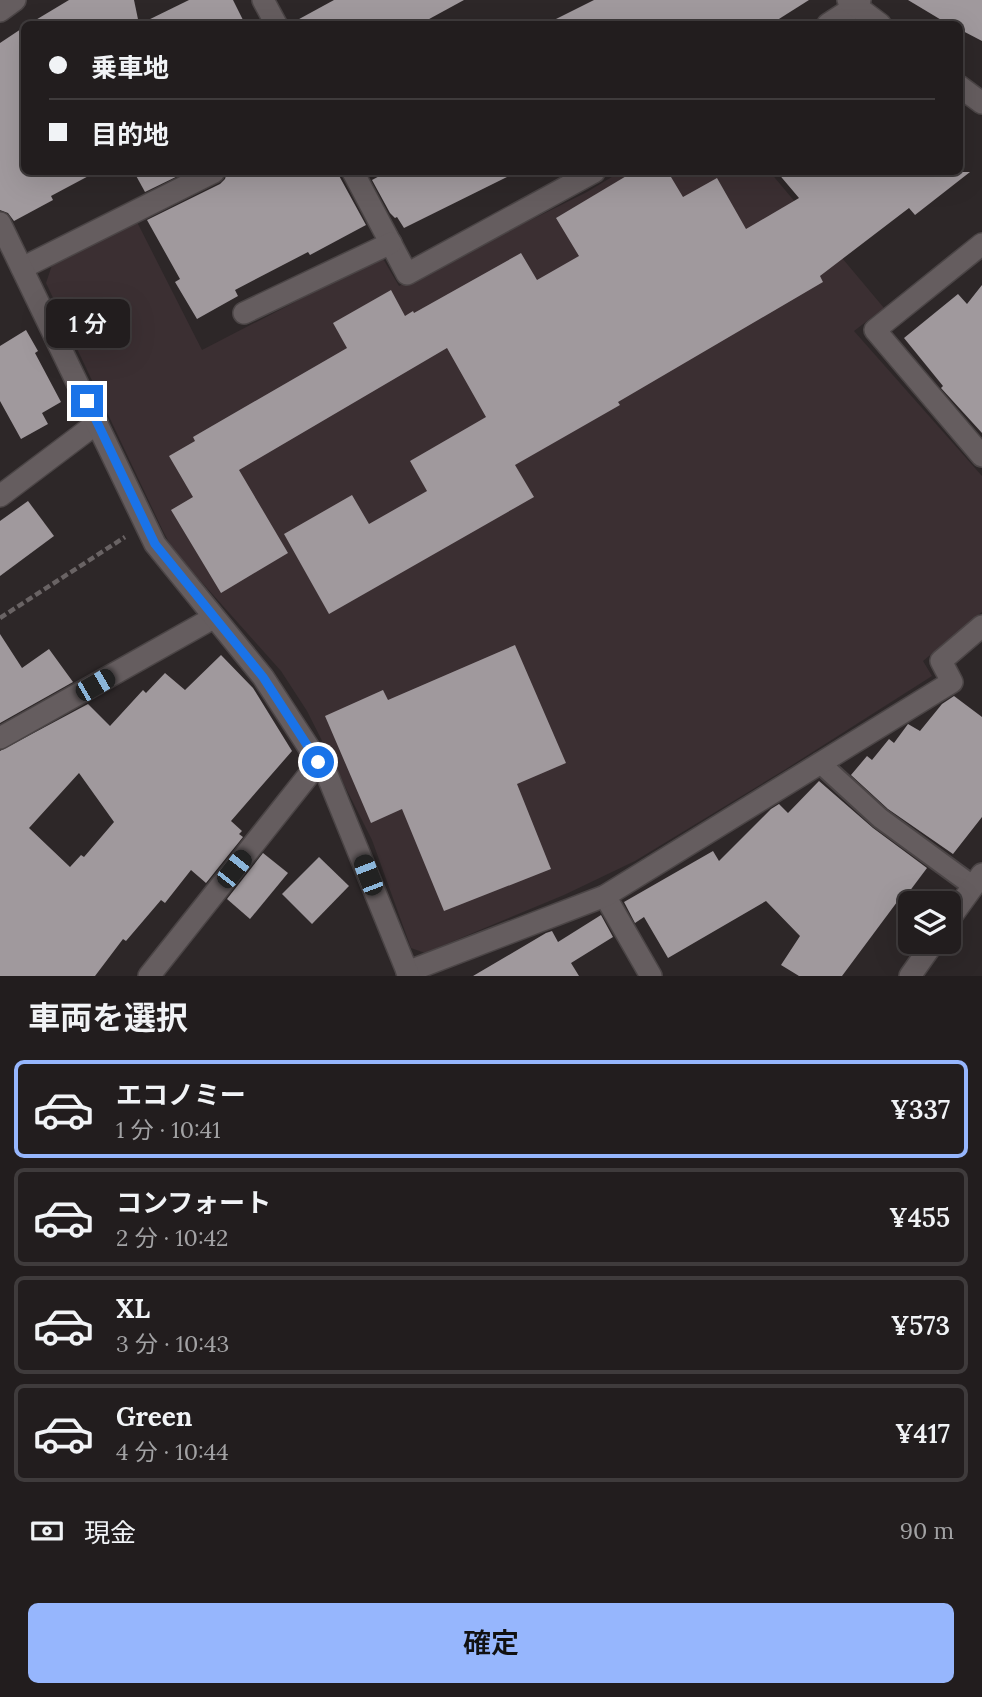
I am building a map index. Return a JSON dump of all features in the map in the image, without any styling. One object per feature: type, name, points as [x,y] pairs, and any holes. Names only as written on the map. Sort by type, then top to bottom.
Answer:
[{"type":"street","points":[[0,11],[15,0]]},
{"type":"street","points":[[263,0],[274,21]]},
{"type":"street","points":[[832,21],[855,2],[877,21]]},
{"type":"street","points":[[963,89],[982,103]]},
{"type":"street","points":[[22,268],[208,175]]},
{"type":"street","points":[[355,175],[407,274],[588,175]]},
{"type":"street","points":[[0,223],[155,544],[263,677],[328,777],[408,974],[605,896],[952,682],[941,661],[982,626]]},
{"type":"street","points":[[244,313],[391,243]]},
{"type":"street","points":[[982,244],[875,330],[982,456]]},
{"type":"street","points":[[0,496],[97,423]]},
{"type":"street","points":[[0,738],[213,618]]},
{"type":"street","points":[[149,976],[318,762]]},
{"type":"street","points":[[961,905],[979,884]]},
{"type":"street","points":[[605,896],[651,976]]},
{"type":"street","points":[[910,976],[926,954]]},
{"type":"lane","points":[[820,763],[880,818],[979,884]]},
{"type":"path","points":[[0,618],[145,524]]},
{"type":"shaded area","points":[[615,175],[773,175],[884,308],[854,331],[982,476],[982,612],[923,661],[932,676],[786,769],[635,861],[564,895],[425,953],[411,948],[372,840],[307,711],[281,671],[173,550],[46,283],[52,265],[137,222],[202,350],[382,257],[399,286],[587,192]]},
{"type":"building","points":[[69,0],[134,0],[138,21],[34,21]]},
{"type":"building","points":[[189,0],[233,0],[244,21],[146,21]]},
{"type":"building","points":[[334,0],[464,0],[426,21],[296,21]]},
{"type":"building","points":[[594,0],[809,0],[776,21],[552,21]]},
{"type":"building","points":[[908,0],[982,0],[982,41],[963,31],[963,21],[943,21]]},
{"type":"building","points":[[21,29],[21,175],[90,175],[51,196],[53,200],[14,221],[8,213],[0,210],[0,43]]},
{"type":"building","points":[[963,172],[970,172],[915,215],[909,208],[820,276],[823,282],[515,465],[534,497],[329,614],[284,534],[352,495],[369,524],[427,491],[410,461],[486,417],[447,348],[239,470],[288,553],[221,593],[171,510],[193,497],[169,456],[195,441],[193,437],[347,348],[333,323],[391,290],[405,316],[521,253],[537,280],[579,256],[556,218],[628,175],[670,175],[683,197],[717,178],[746,229],[799,198],[780,175],[963,175]]},
{"type":"building","points":[[136,175],[180,175],[145,192]]},
{"type":"building","points":[[226,175],[339,175],[366,225],[235,290],[238,296],[197,319],[175,282],[180,279],[147,220],[225,179]]},
{"type":"building","points":[[381,175],[511,175],[404,228],[397,217],[390,213],[372,180]]},
{"type":"building","points":[[982,285],[982,433],[941,388],[943,386],[904,338],[958,294],[967,304]]},
{"type":"building","points":[[26,330],[61,402],[42,413],[48,424],[21,439],[0,401],[0,346]]},
{"type":"building","points":[[28,501],[54,536],[0,576],[0,521]]},
{"type":"building","points":[[0,634],[22,668],[49,649],[73,682],[0,723]]},
{"type":"building","points":[[515,645],[566,763],[517,784],[551,869],[444,911],[402,809],[371,823],[325,716],[383,690],[388,700]]},
{"type":"building","points":[[221,655],[253,688],[292,751],[231,821],[242,831],[239,834],[243,837],[206,883],[191,870],[165,903],[161,900],[126,941],[123,939],[95,976],[0,976],[0,751],[88,704],[110,726],[143,690],[146,693],[165,673],[185,690]],"holes":[[[79,773],[114,822],[84,857],[81,855],[70,867],[29,828]]]},
{"type":"building","points":[[954,696],[982,717],[982,817],[953,854],[888,809],[851,775],[867,756],[872,760],[889,739],[894,743],[908,724],[920,731],[942,704]]},
{"type":"building","points":[[819,781],[873,828],[927,868],[910,891],[898,891],[898,901],[842,976],[799,976],[781,965],[800,936],[766,901],[668,958],[644,917],[635,923],[624,902],[713,851],[719,861],[779,804],[788,813]]},
{"type":"building","points":[[263,853],[288,873],[250,919],[227,899]]},
{"type":"building","points":[[319,857],[349,886],[312,924],[282,894]]},
{"type":"building","points":[[601,915],[613,937],[571,963],[579,976],[473,976],[546,933],[552,931],[558,942]]},
{"type":"route","points":[[87,401],[155,544],[263,677],[318,762]]}]
